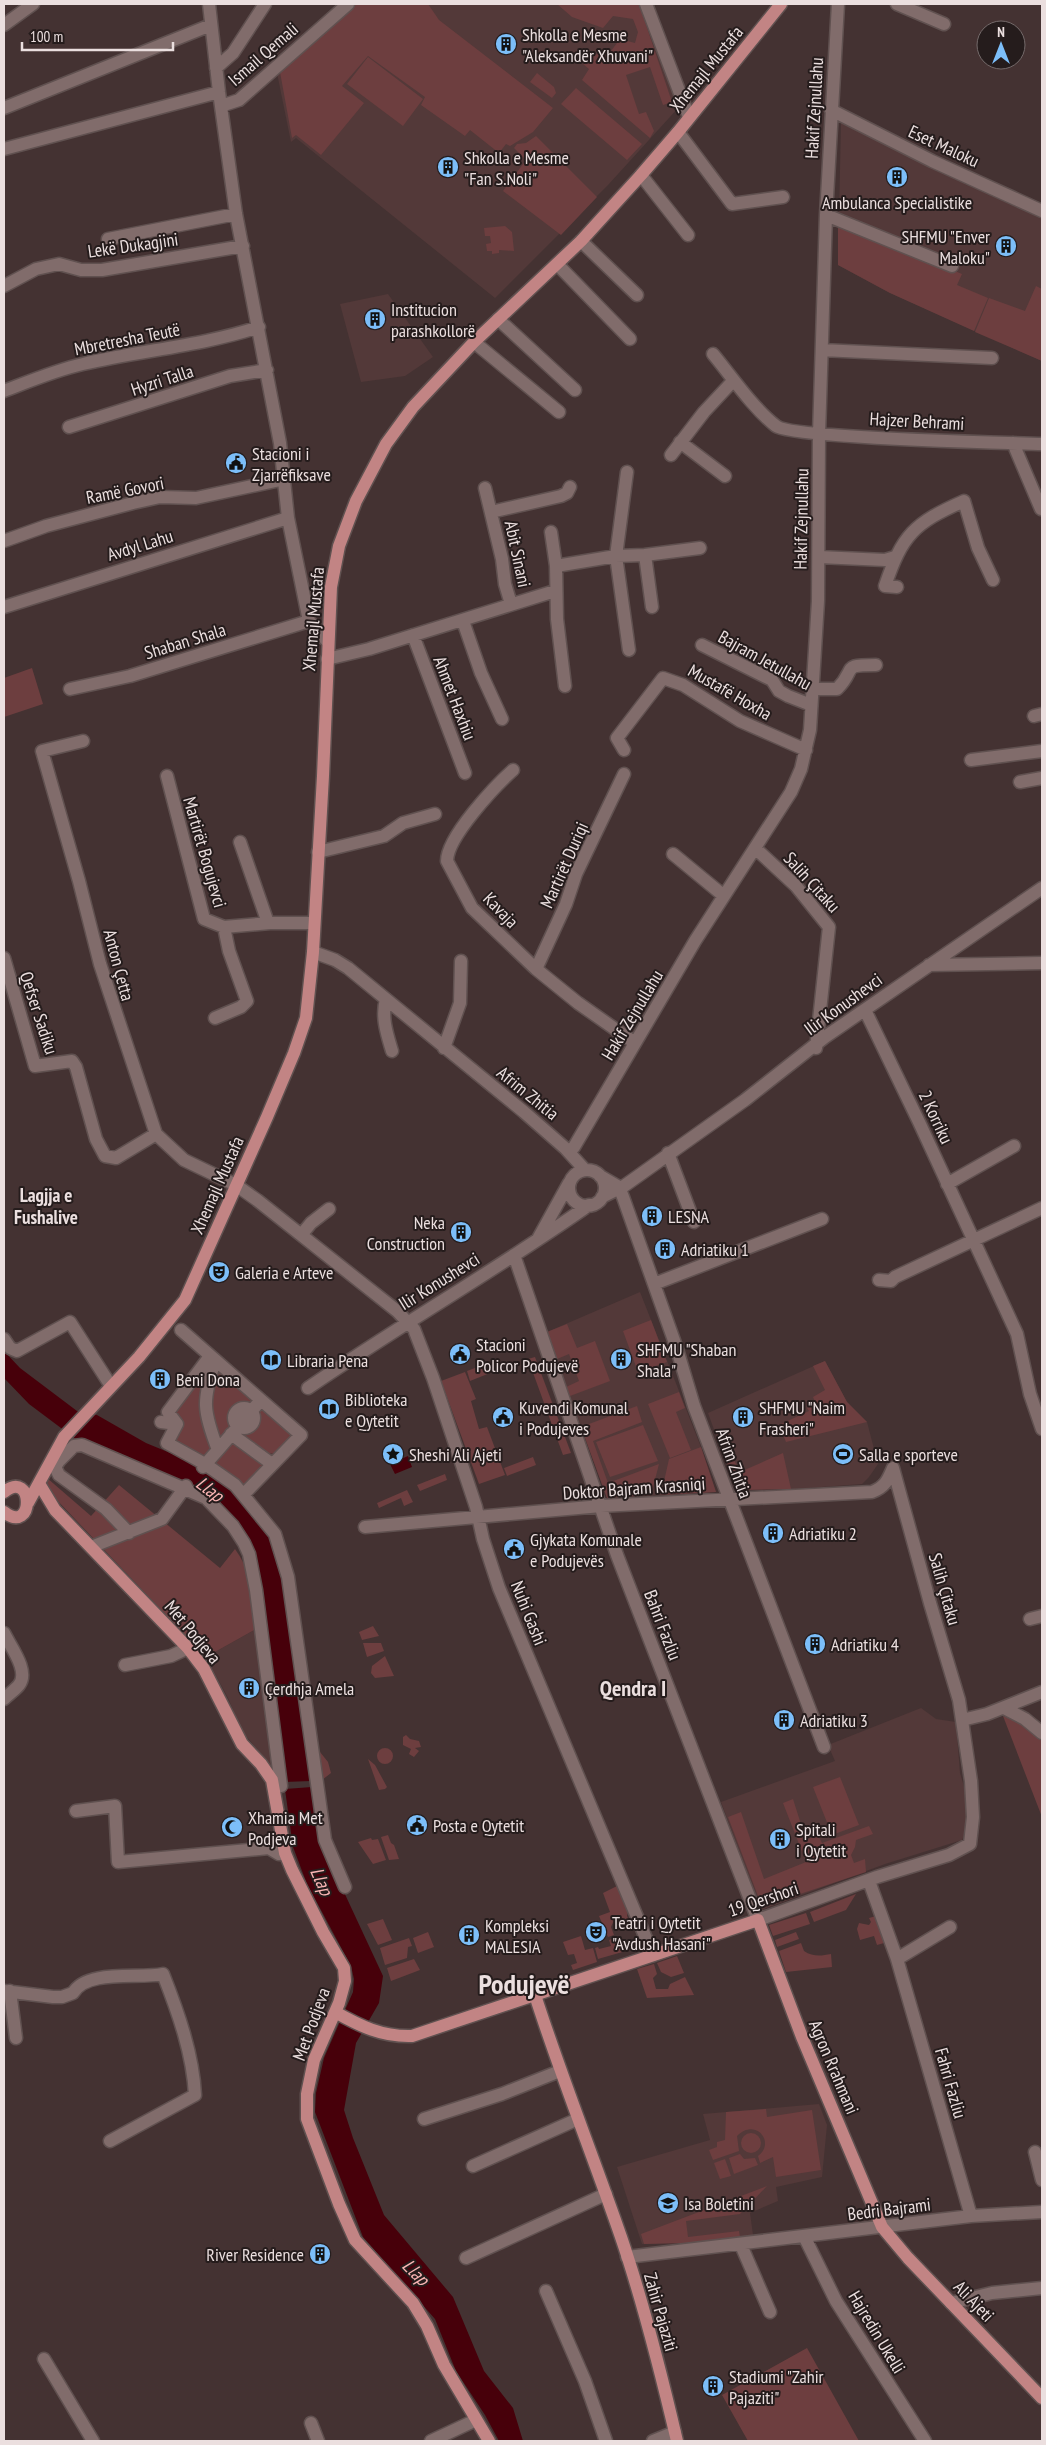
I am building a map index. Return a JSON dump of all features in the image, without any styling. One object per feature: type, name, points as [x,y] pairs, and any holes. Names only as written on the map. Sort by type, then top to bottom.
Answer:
[{"type":"main road","name":"Xhemajl Mustafa","points":[[17,1516],[25,1511],[64,1437],[139,1356],[185,1300],[294,1053],[306,1018],[313,952],[323,776],[330,586],[335,563],[356,501],[386,444],[413,407],[474,342],[581,241],[678,132],[781,4]]},
{"type":"main road","points":[[10,1488],[40,1485]]},
{"type":"main road","name":"Met Podjeva","points":[[40,1485],[55,1510],[188,1648],[204,1669],[242,1744],[261,1764],[272,1780],[285,1853],[300,1890],[344,1968],[345,1981],[339,2014],[314,2060],[307,2094],[307,2119],[339,2204],[355,2240],[413,2303],[427,2326],[444,2365],[489,2441]]},
{"type":"main road","points":[[10,1488],[24,1492],[28,1503]]},
{"type":"main road","points":[[4,1512],[9,1516],[17,1516]]},
{"type":"main road","points":[[4,1523],[17,1516]]},
{"type":"main road","name":"19 Qershori","points":[[339,2014],[366,2028],[388,2035],[412,2036],[758,1920]]},
{"type":"main road","name":"Agron Rrahmani","points":[[758,1920],[802,2037],[882,2227]]},
{"type":"main road","name":"Zahir Pajaziti","points":[[535,1995],[560,2071],[606,2194],[627,2257],[654,2346],[676,2437]]},
{"type":"main road","name":"Ali Ajeti","points":[[882,2227],[908,2258],[1042,2398]]},
{"type":"street","points":[[4,25],[33,4]]},
{"type":"street","points":[[209,4],[236,214],[267,370],[285,479],[288,518],[309,621],[327,641]]},
{"type":"street","points":[[216,68],[233,53],[265,4]]},
{"type":"street","name":"Ismail Qemali","points":[[221,106],[239,100],[348,4]]},
{"type":"street","points":[[646,4],[689,117]]},
{"type":"street","name":"Hakif Zejnullahu","points":[[569,1151],[574,1147],[724,896],[791,792],[801,769],[806,750],[810,730],[813,689],[819,557],[819,434],[826,215],[838,4]]},
{"type":"street","points":[[897,4],[944,24]]},
{"type":"street","points":[[4,108],[211,24]]},
{"type":"street","points":[[4,149],[219,92]]},
{"type":"street","name":"Eset Maloku","points":[[831,110],[932,161],[1042,211]]},
{"type":"street","name":"Xhemajl Mustafa","points":[[678,132],[732,204],[783,197]]},
{"type":"street","points":[[641,175],[688,235]]},
{"type":"street","points":[[108,239],[236,214]]},
{"type":"street","points":[[826,215],[952,266]]},
{"type":"street","points":[[581,241],[637,295]]},
{"type":"street","name":"Lekë Dukagjini","points":[[4,286],[36,269],[59,264],[81,270],[102,270],[243,246]]},
{"type":"street","points":[[557,264],[630,339]]},
{"type":"street","points":[[498,319],[575,390]]},
{"type":"street","name":"Mbretresha Teutë","points":[[4,391],[62,369],[85,363],[225,338],[259,327]]},
{"type":"street","points":[[474,342],[559,412]]},
{"type":"street","points":[[822,350],[992,358]]},
{"type":"street","name":"Hajzer Behrami","points":[[713,354],[733,381],[777,428],[819,434],[1042,444]]},
{"type":"street","name":"Hyzri Talla","points":[[69,427],[230,376],[267,370]]},
{"type":"street","points":[[670,455],[733,381]]},
{"type":"street","points":[[680,442],[725,476]]},
{"type":"street","points":[[1013,443],[1041,509]]},
{"type":"street","points":[[627,472],[616,556],[629,650]]},
{"type":"street","name":"Ramë Govori","points":[[4,541],[46,526],[160,497],[196,498],[285,479]]},
{"type":"street","name":"Abit Sinani","points":[[491,512],[561,496],[567,493],[570,487]]},
{"type":"street","name":"Abit Sinani","points":[[485,488],[510,604]]},
{"type":"street","points":[[897,587],[885,586],[895,557],[915,528],[934,514],[964,501],[978,548],[993,580]]},
{"type":"street","name":"Avdyl Lahu","points":[[4,607],[288,518]]},
{"type":"street","points":[[551,532],[556,566],[555,591],[566,686]]},
{"type":"street","points":[[556,566],[616,556],[645,555],[700,548]]},
{"type":"street","points":[[645,555],[652,607]]},
{"type":"street","points":[[819,557],[885,560],[895,557]]},
{"type":"street","points":[[327,659],[369,649],[463,621],[510,604],[555,591]]},
{"type":"street","name":"Shaban Shala","points":[[70,689],[130,676],[309,621]]},
{"type":"street","name":"Ahmet Haxhiu","points":[[463,621],[481,674],[502,719]]},
{"type":"street","name":"Ahmet Haxhiu","points":[[413,635],[465,773]]},
{"type":"street","name":"Bajram Jetullahu","points":[[702,645],[772,680],[783,694],[811,705]]},
{"type":"street","points":[[813,689],[838,689],[850,668],[856,664],[876,665]]},
{"type":"street","name":"Mustafë Hoxha","points":[[624,750],[616,738],[663,678],[683,685],[740,721],[806,750]]},
{"type":"street","name":"Anton Çetta","points":[[83,741],[42,751],[80,881],[100,964],[156,1134],[184,1160],[236,1185]]},
{"type":"street","points":[[971,760],[1042,751]]},
{"type":"street","name":"Kavaja","points":[[513,770],[503,779],[459,832],[447,852],[447,861],[472,908],[536,969],[578,1004],[635,1044]]},
{"type":"street","name":"Martirët Duriqi","points":[[536,969],[566,904],[576,874],[624,774]]},
{"type":"street","name":"Martirët Bogujevci","points":[[167,776],[204,919],[224,927],[268,923],[314,923]]},
{"type":"street","points":[[1020,782],[1042,778]]},
{"type":"street","points":[[318,852],[384,836],[403,823],[434,814]]},
{"type":"street","points":[[240,842],[268,923]]},
{"type":"street","name":"Salih Çitaku","points":[[756,848],[796,886],[829,927],[816,1045]]},
{"type":"street","points":[[673,854],[724,896]]},
{"type":"street","name":"Ilir Konushevci","points":[[620,1187],[746,1100],[816,1045],[928,965],[1042,888]]},
{"type":"street","name":"Martirët Bogujevci","points":[[215,1018],[241,1007],[247,1002],[229,952],[224,927]]},
{"type":"street","name":"Afrim Zhitia","points":[[313,952],[328,957],[348,968],[569,1151],[585,1170]]},
{"type":"street","name":"Qefser Sadiku","points":[[4,958],[36,1066],[72,1062],[76,1067],[96,1139],[104,1156],[116,1158],[156,1134]]},
{"type":"street","points":[[444,1048],[460,1003],[461,961]]},
{"type":"street","points":[[928,965],[1042,963]]},
{"type":"street","points":[[386,999],[384,1009],[385,1024],[392,1051]]},
{"type":"street","name":"2 Korriku","points":[[865,1010],[975,1239],[1017,1334],[1030,1394],[1042,1429]]},
{"type":"street","points":[[947,1184],[1014,1146]]},
{"type":"street","points":[[668,1154],[694,1222]]},
{"type":"street","points":[[538,1240],[570,1180],[576,1173],[585,1170],[596,1172],[620,1187]]},
{"type":"street","points":[[600,1176],[604,1186],[602,1197]]},
{"type":"street","points":[[570,1180],[571,1196],[578,1203],[589,1205],[620,1187]]},
{"type":"street","name":"Nuhi Gashi","points":[[236,1185],[302,1234],[409,1322],[417,1336],[476,1506],[502,1597],[653,1955]]},
{"type":"street","name":"Afrim Zhitia","points":[[620,1187],[694,1406],[824,1747]]},
{"type":"street","name":"Ilir Konushevci","points":[[308,1388],[589,1205]]},
{"type":"street","points":[[879,1280],[891,1281],[895,1277],[1042,1208]]},
{"type":"street","points":[[302,1234],[329,1209]]},
{"type":"street","points":[[654,1284],[822,1219]]},
{"type":"street","name":"Bahri Fazliu","points":[[514,1255],[621,1564],[758,1920]]},
{"type":"street","points":[[4,1339],[10,1348],[17,1351],[70,1322],[111,1386]]},
{"type":"street","points":[[181,1330],[301,1435],[244,1494]]},
{"type":"street","points":[[176,1424],[168,1412],[213,1358]]},
{"type":"street","points":[[213,1358],[206,1389],[205,1408],[218,1450]]},
{"type":"street","points":[[204,1466],[261,1400]]},
{"type":"street","points":[[161,1422],[176,1424]]},
{"type":"street","points":[[176,1424],[167,1443],[236,1485],[275,1534],[288,1577],[325,1840],[345,1887]]},
{"type":"street","points":[[234,1430],[257,1453],[272,1464]]},
{"type":"street","points":[[129,1533],[106,1509],[59,1475],[55,1467],[74,1446],[82,1446],[185,1487],[206,1498],[233,1526],[249,1554],[256,1590],[281,1786]]},
{"type":"street","points":[[257,1453],[282,1454]]},
{"type":"street","name":"Salih Çitaku","points":[[893,1468],[930,1603],[960,1700],[971,1781],[973,1817],[970,1844]]},
{"type":"street","name":"Doktor Bajram Krasniqi","points":[[365,1527],[601,1506],[872,1492],[881,1488],[888,1481],[893,1468]]},
{"type":"street","points":[[91,1547],[162,1519],[185,1487]]},
{"type":"street","points":[[4,1633],[21,1668],[22,1676],[20,1684],[4,1699]]},
{"type":"street","points":[[125,1665],[172,1656],[188,1648]]},
{"type":"street","points":[[962,1720],[987,1714],[1042,1692]]},
{"type":"street","points":[[1004,1708],[1025,1720],[1042,1733]]},
{"type":"street","points":[[76,1811],[115,1806],[118,1862],[269,1848],[279,1854],[285,1853]]},
{"type":"street","name":"19 Qershori","points":[[758,1920],[949,1855],[970,1844]]},
{"type":"street","name":"Fahri Fazliu","points":[[870,1881],[897,1960],[971,2216]]},
{"type":"street","points":[[897,1960],[950,1927]]},
{"type":"street","points":[[16,2038],[7,1991],[62,1997],[73,1994],[78,1985],[94,1979],[163,1974],[176,2007],[195,2082],[195,2095],[110,2141]]},
{"type":"street","points":[[424,2119],[502,2094],[560,2071]]},
{"type":"street","points":[[473,2166],[578,2119]]},
{"type":"street","points":[[1035,2152],[1042,2180]]},
{"type":"street","points":[[466,2258],[606,2194]]},
{"type":"street","name":"Bedri Bajrami","points":[[627,2257],[805,2238],[971,2216],[1042,2212]]},
{"type":"street","name":"Hajredin Ukelli","points":[[805,2238],[836,2301],[925,2441]]},
{"type":"street","points":[[741,2245],[770,2312]]},
{"type":"street","points":[[951,2303],[992,2293],[1042,2288]]},
{"type":"street","points":[[546,2291],[585,2381],[606,2441]]},
{"type":"street","points":[[44,2359],[93,2441]]},
{"type":"street","points":[[431,2441],[476,2420]]},
{"type":"street","points":[[311,2423],[318,2441]]},
{"type":"street","points":[[653,2441],[676,2437]]},
{"type":"shaded area","points":[[352,4],[641,4],[679,107],[608,185],[495,298],[296,138],[291,142],[277,73]]},
{"type":"shaded area","points":[[355,4],[428,4],[439,20],[553,108],[533,132],[510,146],[506,144],[499,153],[470,130],[465,136],[421,105],[425,97],[368,56],[342,86],[364,103],[321,155],[296,135],[292,138],[280,72]]},
{"type":"shaded area","points":[[557,4],[639,4],[672,102],[663,105],[650,67],[626,75],[639,114],[646,112],[654,131],[650,138],[582,80],[589,69],[576,58],[580,53],[588,56],[611,51],[620,39],[635,43],[638,32],[633,19],[613,16],[603,28],[572,17]]},
{"type":"shaded area","points":[[368,57],[423,99],[403,126],[347,84]]},
{"type":"shaded area","points":[[537,73],[554,87],[556,93],[552,98],[530,82]]},
{"type":"shaded area","points":[[576,88],[642,144],[627,160],[561,104]]},
{"type":"shaded area","points":[[841,123],[1042,215],[1042,361],[888,292],[838,265]]},
{"type":"shaded area","points":[[536,136],[597,197],[561,235],[503,191],[526,160],[514,148],[517,144],[526,143]]},
{"type":"shaded area","points":[[838,222],[962,274],[957,285],[988,298],[974,331],[890,293],[838,265]]},
{"type":"shaded area","points":[[505,226],[512,232],[514,251],[499,250],[499,253],[492,254],[492,251],[487,251],[486,244],[491,243],[490,236],[485,236],[484,228]]},
{"type":"shaded area","points":[[1036,286],[1042,289],[1042,361],[975,332],[989,298],[1025,311]]},
{"type":"shaded area","points":[[388,294],[433,357],[405,376],[361,382],[340,304]]},
{"type":"shaded area","points":[[32,668],[43,704],[4,717],[4,678]]},
{"type":"shaded area","points":[[640,1292],[701,1447],[716,1492],[607,1498],[547,1332]]},
{"type":"shaded area","points":[[651,1320],[667,1362],[638,1372],[623,1331]]},
{"type":"shaded area","points":[[567,1324],[577,1348],[595,1341],[610,1381],[570,1396],[566,1387],[579,1381],[569,1354],[557,1359],[547,1332]]},
{"type":"shaded area","points":[[210,1356],[301,1435],[282,1454],[258,1453],[269,1467],[244,1494],[167,1443],[168,1412]],"holes":[[[246,1408],[253,1415],[253,1423],[248,1427],[243,1428],[235,1423],[234,1416],[240,1409]]]},
{"type":"shaded area","points":[[535,1357],[571,1453],[563,1455],[528,1359]]},
{"type":"shaded area","points":[[496,1360],[500,1369],[470,1381],[467,1371]]},
{"type":"shaded area","points":[[825,1361],[847,1402],[867,1422],[878,1464],[862,1484],[795,1489],[736,1490],[708,1413]]},
{"type":"shaded area","points":[[825,1361],[847,1402],[867,1422],[786,1442],[779,1425],[809,1411],[807,1408],[816,1404],[813,1397],[825,1390],[813,1366]]},
{"type":"shaded area","points":[[465,1372],[476,1399],[471,1401],[479,1429],[487,1427],[505,1475],[479,1484],[441,1381]]},
{"type":"shaded area","points":[[679,1392],[685,1408],[676,1412],[691,1450],[670,1458],[648,1404]]},
{"type":"shaded area","points":[[637,1406],[642,1422],[593,1441],[608,1483],[659,1464],[651,1495],[607,1498],[581,1427]]},
{"type":"shaded area","points":[[643,1425],[658,1461],[610,1477],[596,1442]]},
{"type":"shaded area","points":[[701,1447],[716,1492],[661,1495],[669,1459]]},
{"type":"shaded area","points":[[783,1453],[791,1489],[736,1490],[725,1457],[731,1454],[740,1472]]},
{"type":"shaded area","points":[[533,1457],[536,1465],[507,1476],[504,1468]]},
{"type":"shaded area","points":[[39,1471],[91,1516],[119,1485],[220,1568],[235,1549],[249,1577],[258,1628],[206,1657],[35,1477]]},
{"type":"shaded area","points":[[445,1474],[447,1480],[420,1491],[417,1485]]},
{"type":"shaded area","points":[[407,1490],[413,1502],[404,1506],[401,1498],[379,1508],[377,1503]]},
{"type":"shaded area","points":[[373,1626],[379,1636],[362,1640],[359,1632]]},
{"type":"shaded area","points":[[258,1628],[274,1770],[242,1731],[228,1698],[206,1657]]},
{"type":"shaded area","points":[[363,1643],[381,1643],[384,1651],[367,1657]]},
{"type":"shaded area","points":[[385,1656],[394,1676],[375,1678],[371,1673],[372,1666]]},
{"type":"shaded area","points":[[921,1708],[936,1719],[956,1722],[960,1773],[973,1817],[962,1840],[885,1864],[761,1910],[721,1802],[835,1761],[828,1745]]},
{"type":"shaded area","points":[[1003,1716],[1029,1726],[1042,1741],[1042,1817]]},
{"type":"shaded area","points":[[406,1735],[410,1739],[419,1741],[421,1747],[415,1748],[419,1751],[414,1757],[409,1754],[411,1749],[403,1745],[403,1737]]},
{"type":"shaded area","points":[[385,1748],[391,1750],[393,1756],[391,1762],[385,1764],[379,1762],[377,1756],[379,1750]]},
{"type":"shaded area","points":[[320,1752],[328,1762],[331,1773],[322,1780],[316,1753]]},
{"type":"shaded area","points":[[368,1759],[375,1765],[387,1787],[385,1789],[379,1790]]},
{"type":"shaded area","points":[[840,1777],[859,1825],[832,1835],[813,1787]]},
{"type":"shaded area","points":[[793,1799],[806,1840],[818,1835],[822,1843],[869,1826],[873,1834],[856,1840],[851,1855],[854,1863],[865,1859],[866,1872],[767,1905],[761,1904],[728,1817],[741,1812],[764,1879],[806,1862],[783,1803]]},
{"type":"shaded area","points":[[388,1835],[399,1859],[389,1860],[381,1837]]},
{"type":"shaded area","points":[[371,1838],[372,1840],[378,1839],[386,1860],[373,1864],[358,1842]]},
{"type":"shaded area","points":[[617,1886],[628,1912],[627,1916],[631,1925],[627,1926],[621,1918],[615,1918],[611,1927],[614,1935],[608,1937],[599,1916],[610,1912],[603,1893]]},
{"type":"shaded area","points":[[856,1894],[846,1910],[814,1922],[810,1912]]},
{"type":"shaded area","points":[[806,1913],[810,1924],[773,1936],[769,1925]]},
{"type":"shaded area","points":[[876,1916],[884,1943],[877,1945],[874,1936],[860,1940],[857,1929],[859,1923],[869,1925],[871,1922],[869,1918]]},
{"type":"shaded area","points":[[383,1919],[392,1940],[378,1945],[367,1924]]},
{"type":"shaded area","points":[[428,1932],[434,1947],[418,1953],[413,1938]]},
{"type":"shaded area","points":[[796,1932],[799,1939],[777,1947],[775,1940]]},
{"type":"shaded area","points":[[581,1936],[585,1950],[593,1948],[597,1962],[573,1970],[571,1965],[577,1963],[574,1954],[568,1955],[563,1942]]},
{"type":"shaded area","points":[[618,1937],[620,1946],[625,1945],[626,1951],[598,1959],[595,1948],[611,1946],[609,1940]]},
{"type":"shaded area","points":[[409,1938],[412,1946],[408,1947],[407,1958],[385,1965],[380,1948]]},
{"type":"shaded area","points":[[801,1943],[804,1951],[811,1954],[820,1956],[831,1954],[832,1967],[786,1972],[779,1951]]},
{"type":"shaded area","points":[[677,1956],[684,1973],[671,1977],[661,1972],[657,1963]]},
{"type":"shaded area","points":[[414,1959],[420,1970],[391,1981],[387,1968]]},
{"type":"shaded area","points":[[654,1964],[657,1974],[653,1978],[656,1989],[668,1989],[670,1984],[685,1977],[694,1995],[647,1998],[637,1969]]},
{"type":"shaded area","points":[[819,2104],[827,2125],[822,2177],[776,2187],[778,2201],[750,2213],[753,2235],[712,2241],[642,2244],[617,2167],[710,2140],[703,2114]]},
{"type":"shaded area","points":[[766,2109],[767,2117],[812,2110],[821,2170],[776,2177],[773,2157],[760,2163],[758,2156],[763,2151],[764,2139],[761,2134],[751,2129],[737,2136],[739,2151],[713,2160],[709,2150],[717,2147],[717,2142],[725,2140],[726,2112]]},
{"type":"shaded area","points":[[747,2133],[755,2133],[761,2139],[761,2147],[755,2153],[747,2153],[741,2147],[741,2139]]},
{"type":"shaded area","points":[[740,2154],[744,2159],[755,2158],[758,2165],[734,2174],[729,2158]]},
{"type":"shaded area","points":[[725,2159],[731,2176],[720,2179],[714,2163]]},
{"type":"shaded area","points":[[767,2186],[740,2214],[686,2221],[688,2237],[739,2231],[740,2237],[690,2243],[644,2244],[641,2234]]},
{"type":"shaded area","points":[[807,2348],[859,2441],[748,2441],[722,2395]]},
{"type":"water","name":"Llap","points":[[4,1351],[20,1368],[77,1411],[97,1415],[146,1443],[197,1464],[230,1485],[274,1540],[282,1561],[323,1847],[383,1976],[379,2003],[356,2043],[344,2110],[353,2138],[384,2215],[453,2297],[484,2371],[513,2408],[523,2441],[499,2441],[485,2415],[456,2371],[435,2319],[363,2237],[315,2112],[316,2093],[324,2058],[353,1992],[354,1979],[351,1966],[307,1884],[293,1847],[252,1552],[213,1500],[77,1440],[29,1404],[4,1378]]},
{"type":"water","points":[[408,1456],[412,1467],[395,1474],[390,1464]]},
{"type":"pier","points":[[311,1781],[312,1787],[285,1789],[284,1782]]},
{"type":"place","name":"Shkolla e Mesme \"Aleksandër Xhuvani\"","points":[[506,44]]},
{"type":"place","name":"Shkolla e Mesme \"Fan S.Noli\"","points":[[448,167]]},
{"type":"place","name":"Ambulanca Specialistike","points":[[897,177]]},
{"type":"place","name":"SHFMU \"Enver Maloku\"","points":[[1006,246]]},
{"type":"place","name":"Institucion parashkollorë","points":[[375,319]]},
{"type":"place","name":"Stacioni i Zjarrëfiksave","points":[[236,463]]},
{"type":"place","name":"LESNA","points":[[652,1216]]},
{"type":"place","name":"Neka Construction","points":[[461,1232]]},
{"type":"place","name":"Adriatiku 1","points":[[665,1249]]},
{"type":"place","name":"Galeria e Arteve","points":[[219,1272]]},
{"type":"place","name":"Stacioni Policor Podujevë","points":[[460,1354]]},
{"type":"place","name":"SHFMU \"Shaban Shala\"","points":[[621,1359]]},
{"type":"place","name":"Libraria Pena","points":[[271,1360]]},
{"type":"place","name":"Beni Dona","points":[[160,1379]]},
{"type":"place","name":"Biblioteka e Qytetit","points":[[329,1409]]},
{"type":"place","name":"Kuvendi Komunal i Podujeves","points":[[503,1417]]},
{"type":"place","name":"SHFMU \"Naim Frasheri\"","points":[[743,1417]]},
{"type":"place","name":"Sheshi Ali Ajeti","points":[[393,1454]]},
{"type":"place","name":"Salla e sporteve","points":[[843,1454]]},
{"type":"place","name":"Adriatiku 2","points":[[773,1533]]},
{"type":"place","name":"Gjykata Komunale e Podujevës","points":[[514,1549]]},
{"type":"place","name":"Adriatiku 4","points":[[815,1644]]},
{"type":"place","name":"Çerdhja Amela","points":[[249,1688]]},
{"type":"place","name":"Adriatiku 3","points":[[784,1720]]},
{"type":"place","name":"Posta e Qytetit","points":[[417,1825]]},
{"type":"place","name":"Xhamia Met Podjeva","points":[[232,1827]]},
{"type":"place","name":"Spitali i Qytetit","points":[[780,1839]]},
{"type":"place","name":"Teatri i Qytetit \"Avdush Hasani\"","points":[[596,1932]]},
{"type":"place","name":"Kompleksi MALESIA","points":[[469,1935]]},
{"type":"place","name":"Isa Boletini","points":[[668,2203]]},
{"type":"place","name":"River Residence","points":[[320,2254]]},
{"type":"place","name":"Stadiumi \"Zahir Pajaziti\"","points":[[713,2386]]},
{"type":"district","name":"Lagjja e Fushalive","points":[[46,1206]]},
{"type":"district","name":"Qendra I","points":[[633,1688]]},
{"type":"district","name":"Podujevë","points":[[524,1983]]}]
